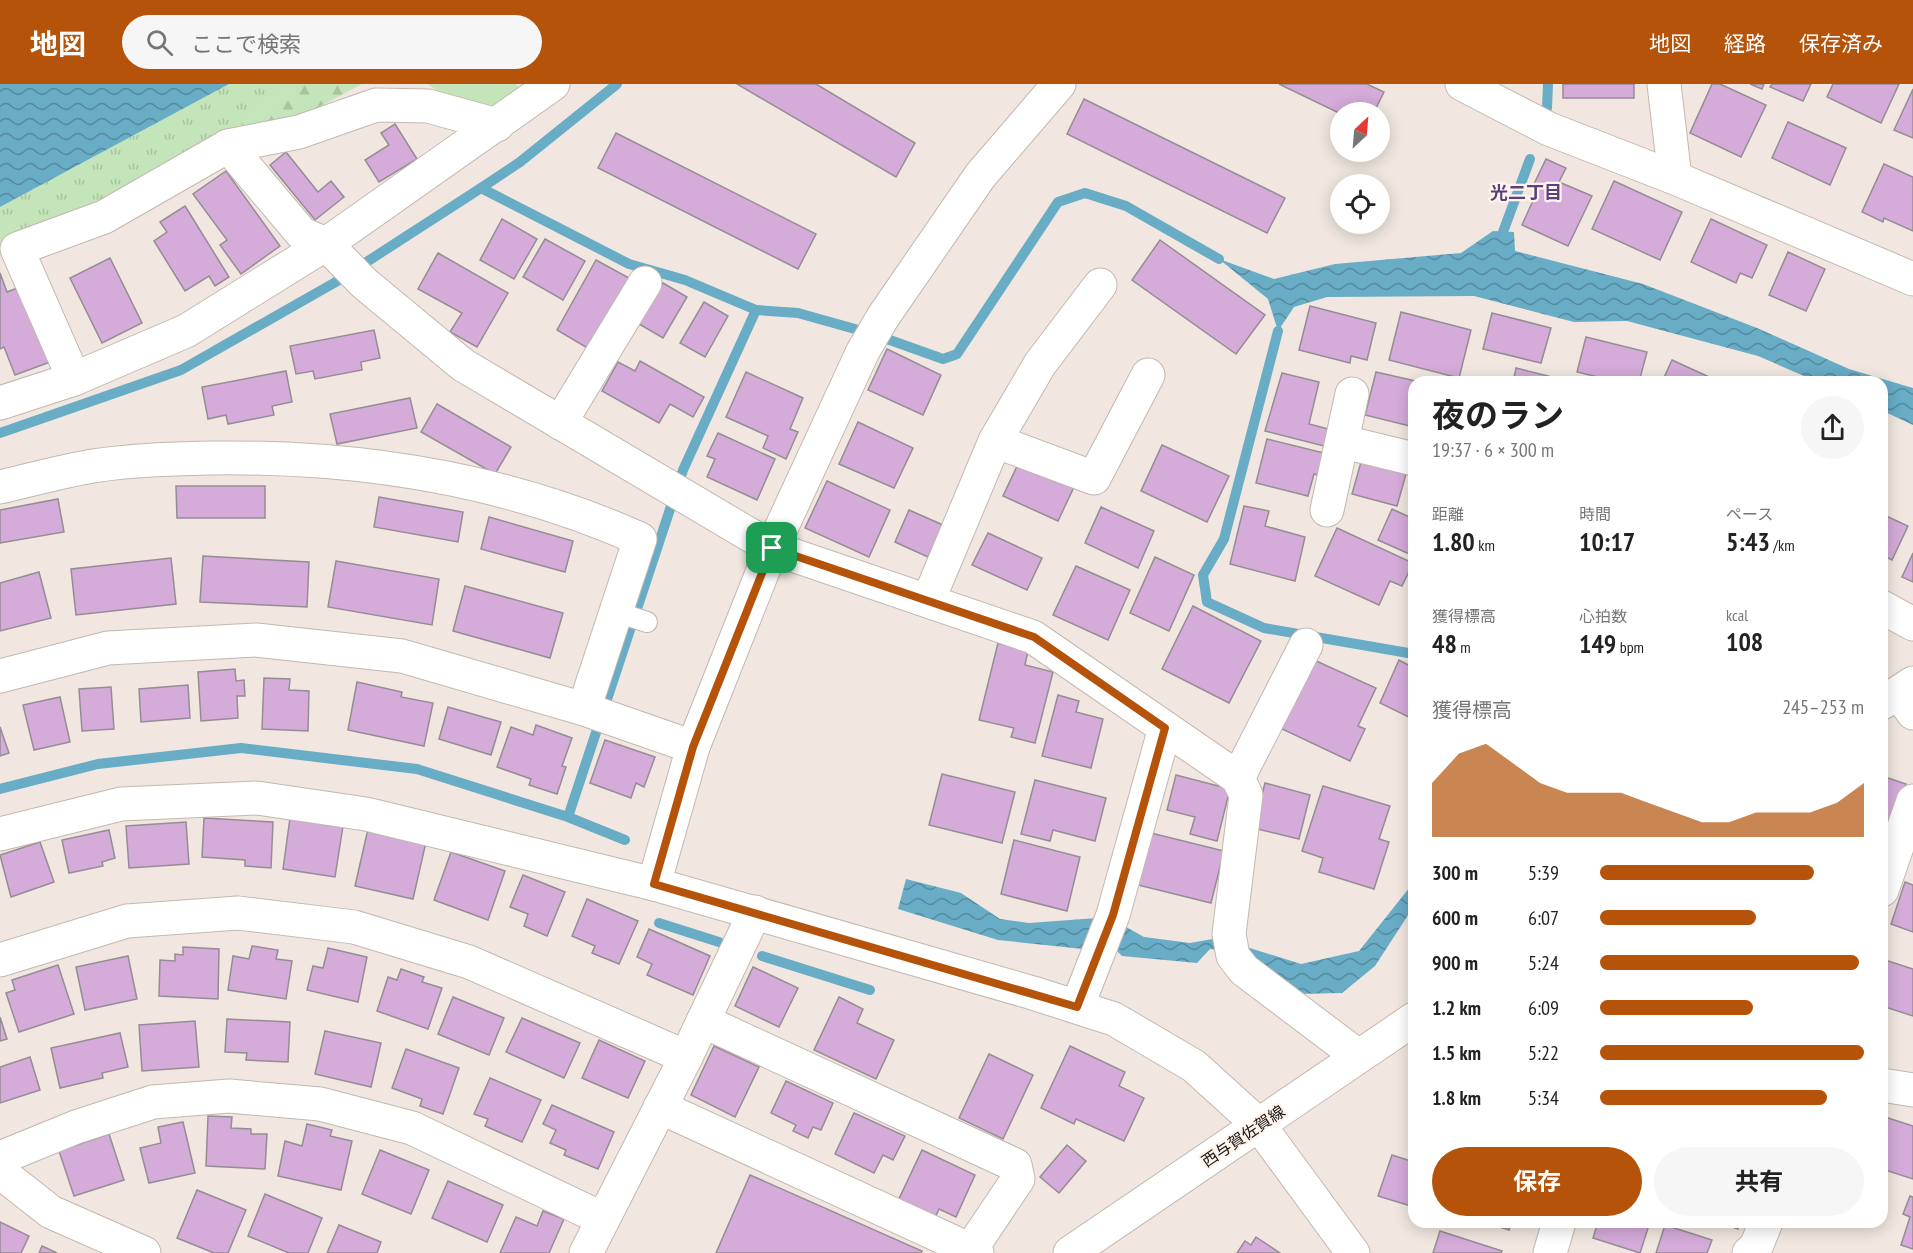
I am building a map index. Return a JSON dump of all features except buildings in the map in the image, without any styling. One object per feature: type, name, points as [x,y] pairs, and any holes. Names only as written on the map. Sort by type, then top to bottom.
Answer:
[{"type":"street","points":[[0,403],[74,379],[186,331],[333,251],[553,84]]},
{"type":"street","points":[[654,884],[693,747],[772,548],[863,351],[883,316],[980,176],[1059,84]]},
{"type":"street","points":[[1462,84],[1549,129],[1675,178],[1913,279]]},
{"type":"street","points":[[1664,84],[1675,178]]},
{"type":"street","points":[[74,379],[9,252],[104,217],[228,146],[299,132],[376,105],[428,106],[498,125]]},
{"type":"street","points":[[228,146],[302,234],[333,251],[364,283],[463,365],[772,548],[1034,637],[1238,778],[1246,795],[1231,945],[1244,970],[1358,1056]]},
{"type":"street","points":[[560,423],[645,283]]},
{"type":"street","points":[[928,601],[995,441],[1040,364],[1100,285]]},
{"type":"street","points":[[995,441],[1094,478],[1148,375]]},
{"type":"street","points":[[1327,510],[1344,442],[1352,394]]},
{"type":"street","points":[[1344,442],[1408,458]]},
{"type":"street","points":[[0,487],[93,466],[159,459],[262,458],[369,465],[492,488],[609,525],[640,539],[616,612],[596,713]]},
{"type":"street","points":[[1888,610],[1913,624]]},
{"type":"street","points":[[0,676],[108,648],[256,640],[402,656],[596,713],[693,747]]},
{"type":"street","points":[[1238,778],[1306,645]]},
{"type":"street","points":[[1077,1007],[1113,915],[1165,728]]},
{"type":"street","points":[[0,834],[121,804],[256,798],[366,814],[654,884],[1077,1007],[1114,1019],[1194,1066],[1259,1125],[1353,1253]]},
{"type":"street","points":[[1888,881],[1904,856],[1913,801]]},
{"type":"street","points":[[586,1253],[686,1057],[754,912]]},
{"type":"street","points":[[0,960],[127,921],[238,913],[354,927],[469,962],[686,1057]]},
{"type":"street","points":[[660,1107],[974,1251],[1018,1179],[1015,1165],[703,1021]]},
{"type":"street","name":"西与賀佐賀線","points":[[1070,1253],[1408,1023]]},
{"type":"street","points":[[1888,1086],[1913,1090]]},
{"type":"street","points":[[0,1158],[76,1127],[153,1102],[229,1096],[320,1104],[412,1128],[603,1219]]},
{"type":"street","points":[[0,1172],[51,1212],[144,1253]]},
{"type":"street","points":[[1550,1253],[1557,1228]]},
{"type":"lane","points":[[616,612],[647,622]]},
{"type":"green space","points":[[229,84],[298,84],[238,126],[94,207],[0,243],[0,207]]},
{"type":"green space","points":[[298,84],[362,84],[289,123],[238,126]]},
{"type":"green space","points":[[428,84],[516,84],[521,90],[497,109],[450,100]]},
{"type":"water","points":[[0,84],[229,84],[0,207]]},
{"type":"water","points":[[1493,231],[1514,232],[1515,251],[1643,284],[1757,328],[1849,369],[1873,376],[1804,376],[1758,356],[1627,321],[1574,322],[1474,296],[1327,297],[1294,307],[1278,331],[1268,299],[1219,259],[1274,279],[1335,264],[1461,253]]},
{"type":"water","points":[[1888,381],[1913,388],[1913,425],[1888,413]]},
{"type":"water","points":[[906,879],[961,893],[1000,919],[1029,923],[1097,918],[1119,923],[1144,937],[1190,943],[1218,938],[1301,964],[1359,951],[1408,890],[1408,915],[1375,966],[1342,993],[1296,994],[1250,954],[1210,949],[1197,963],[1122,956],[1113,947],[1083,949],[998,940],[898,909]]},
{"type":"waterway","points":[[0,433],[181,370],[334,283],[481,188],[520,162],[617,84]]},
{"type":"waterway","points":[[1547,108],[1548,84]]},
{"type":"waterway","points":[[1503,232],[1530,159]]},
{"type":"waterway","points":[[481,188],[629,264],[685,280],[756,310]]},
{"type":"waterway","points":[[887,339],[943,359],[957,354],[1058,202],[1085,193],[1126,206],[1219,259]]},
{"type":"waterway","points":[[568,817],[683,470],[756,310],[798,313],[855,329]]},
{"type":"waterway","points":[[1278,331],[1224,539],[1203,575],[1207,602],[1264,628],[1408,653]]},
{"type":"waterway","points":[[0,789],[98,764],[241,748],[417,769],[568,817],[625,840]]},
{"type":"waterway","points":[[659,923],[719,942]]},
{"type":"waterway","points":[[762,956],[870,990]]},
{"type":"district","name":"光二丁目","points":[[1526,193]]},
{"type":"route","points":[[772,548],[1034,637],[1165,728],[1113,915],[1077,1007],[654,884],[693,747],[772,548]]}]
